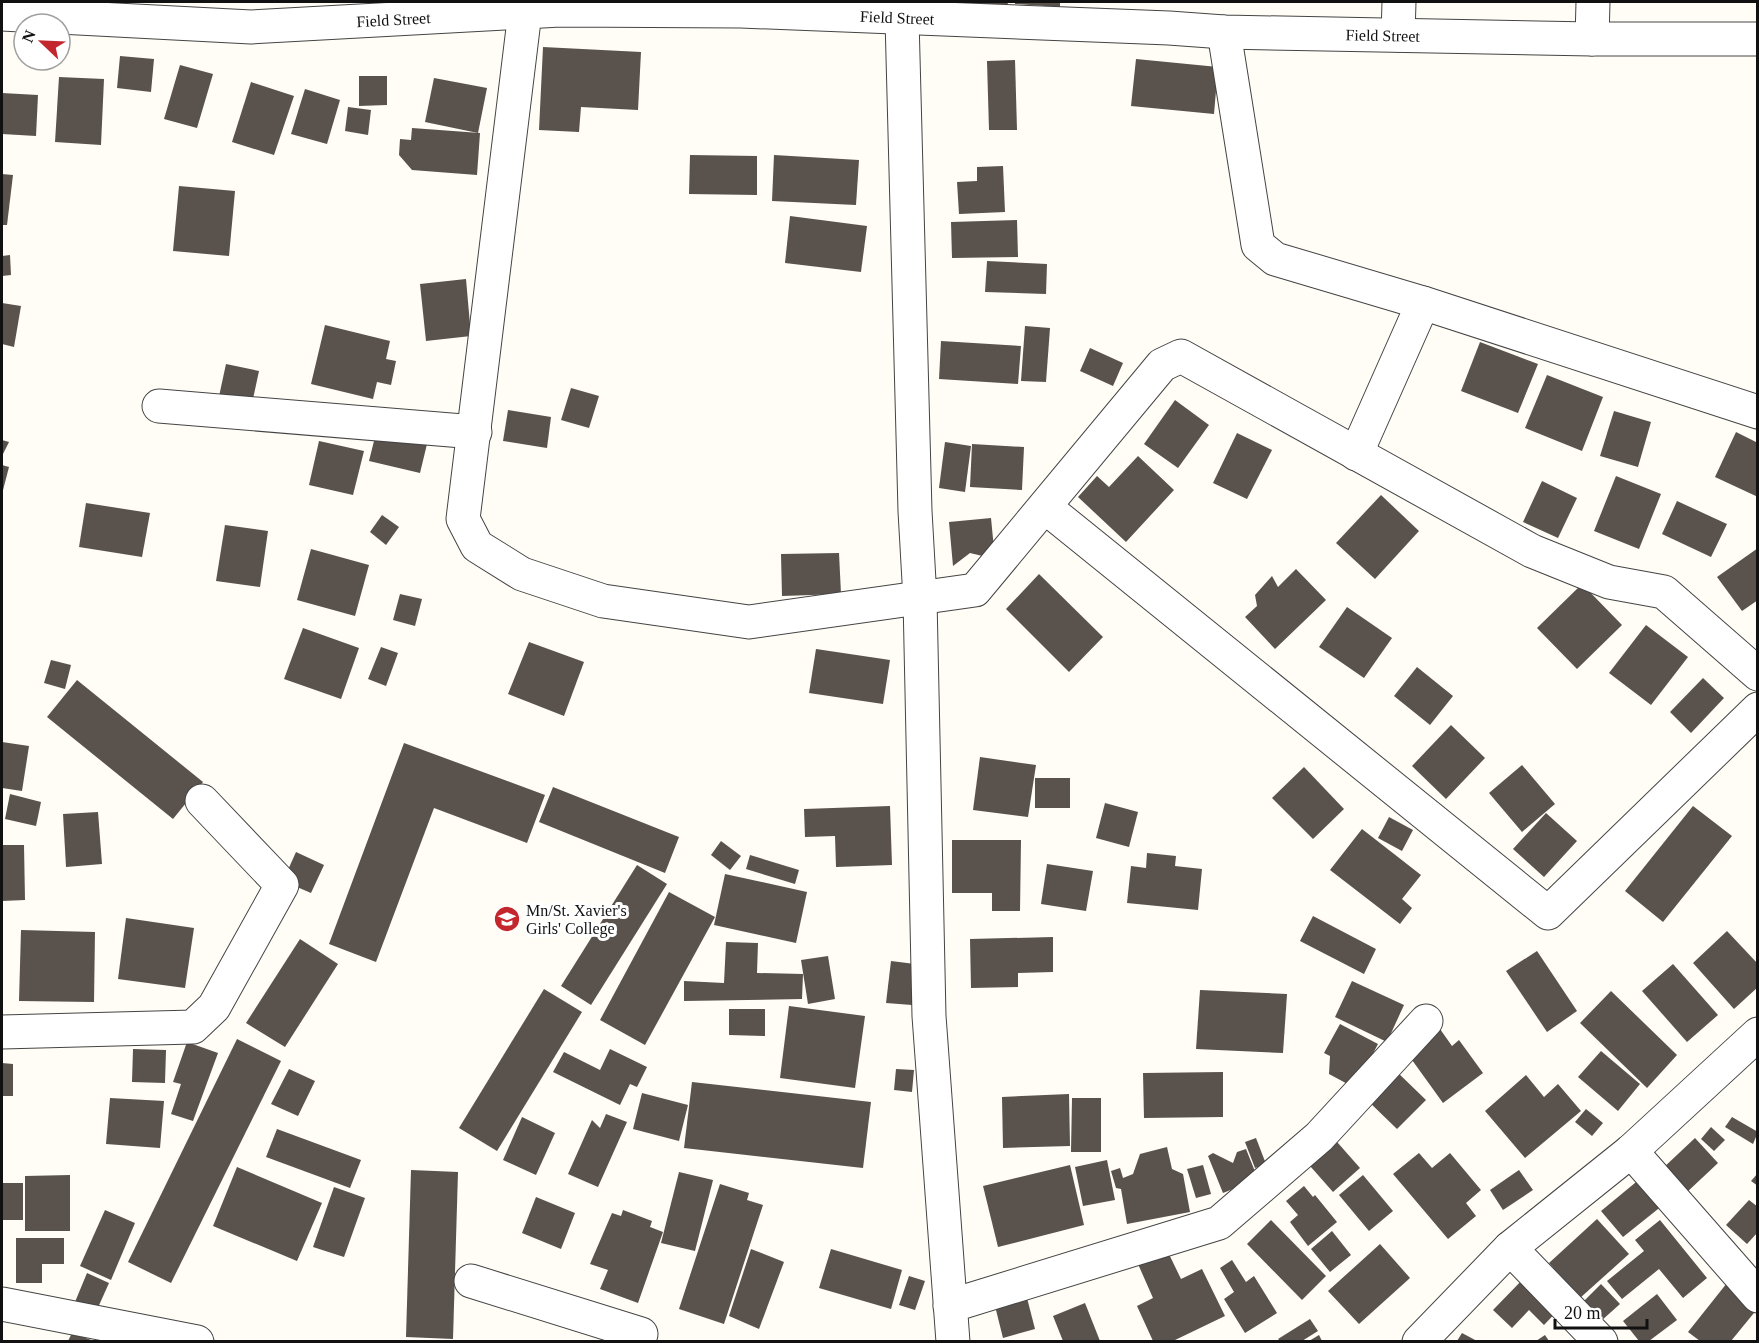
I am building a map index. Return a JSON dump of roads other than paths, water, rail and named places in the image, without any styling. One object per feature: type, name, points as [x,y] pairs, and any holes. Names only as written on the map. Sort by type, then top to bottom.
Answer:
[{"type":"street","points":[[1398,35],[1399,2]]},
{"type":"street","points":[[1592,39],[1593,2]]},
{"type":"street","name":"Field Street","points":[[2,14],[251,27],[543,8],[742,6],[902,19],[939,11],[1170,15],[1224,32],[1592,39],[1758,39]]},
{"type":"street","points":[[543,8],[463,519],[477,546],[522,574],[603,601],[749,622],[975,590],[1162,365],[1181,356],[1532,551],[1609,582],[1664,592],[1758,674]]},
{"type":"street","points":[[902,19],[915,511],[920,599],[929,1016],[953,1341]]},
{"type":"street","points":[[1224,32],[1258,245],[1275,259],[1423,303],[1758,412]]},
{"type":"street","points":[[1356,454],[1423,303]]},
{"type":"street","points":[[159,406],[475,432]]},
{"type":"street","points":[[1045,507],[1548,913],[1758,709]]},
{"type":"street","points":[[2,1032],[193,1027],[214,1007],[282,885],[202,801]]},
{"type":"street","points":[[950,1306],[1219,1223],[1318,1137],[1426,1021]]},
{"type":"street","points":[[1419,1341],[1510,1248],[1631,1151],[1758,1034]]},
{"type":"street","points":[[1631,1151],[1758,1296]]},
{"type":"street","points":[[1510,1248],[1601,1341]]},
{"type":"street","points":[[471,1281],[648,1339]]},
{"type":"street","points":[[2,1304],[196,1341]]},
{"type":"place","name":"Mn/St. Xavier's Girls' College","points":[[507,919]]}]
